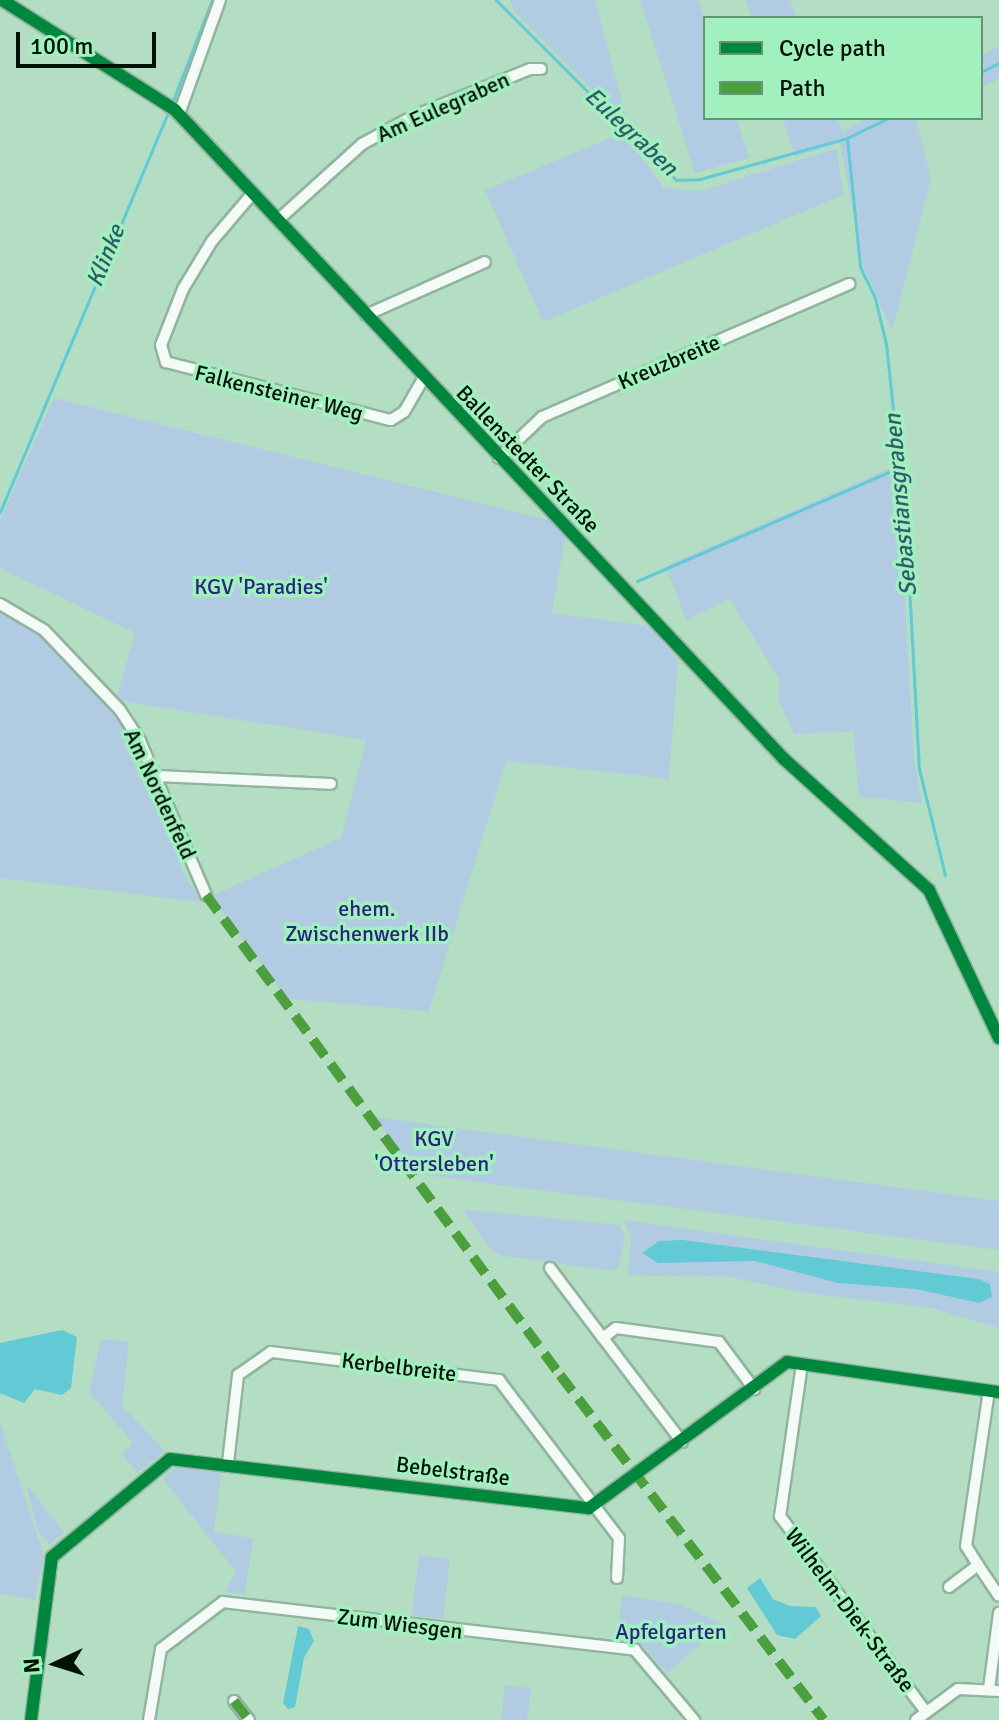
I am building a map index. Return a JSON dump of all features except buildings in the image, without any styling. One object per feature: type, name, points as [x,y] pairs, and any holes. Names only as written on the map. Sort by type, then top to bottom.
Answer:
[{"type":"street","name":"Ballenstedter Straße","points":[[2,0],[174,110],[784,759],[929,890],[999,1038]]},
{"type":"street","points":[[174,110],[220,0]]},
{"type":"street","name":"Am Eulegraben","points":[[278,220],[362,144],[440,105],[530,69],[541,69]]},
{"type":"street","name":"Falkensteiner Weg","points":[[253,193],[212,241],[183,289],[161,345],[166,362],[391,420],[404,412],[424,378]]},
{"type":"street","points":[[366,315],[485,262]]},
{"type":"street","name":"Kreuzbreite","points":[[499,458],[542,417],[850,284]]},
{"type":"street","name":"Am Nordenfeld","points":[[0,604],[44,630],[67,650],[120,710],[157,776],[206,895]]},
{"type":"street","points":[[157,776],[331,784]]},
{"type":"street","points":[[550,1268],[682,1442]]},
{"type":"street","points":[[603,1338],[616,1328],[719,1342],[754,1389]]},
{"type":"street","name":"Kerbelbreite","points":[[228,1463],[238,1375],[263,1354],[397,1366],[499,1380],[594,1506]]},
{"type":"street","points":[[617,1578],[619,1538],[594,1506],[787,1362],[994,1392],[966,1546],[999,1596]]},
{"type":"street","name":"Wilhelm-Diek-Straße","points":[[802,1364],[780,1516],[926,1712]]},
{"type":"street","name":"Bebelstraße","points":[[31,1720],[52,1557],[170,1459],[228,1463],[594,1506]]},
{"type":"street","points":[[949,1587],[978,1565]]},
{"type":"street","name":"Zum Wiesgen","points":[[149,1720],[161,1649],[223,1602],[635,1650],[694,1720]]},
{"type":"street","points":[[916,1720],[958,1689],[994,1690],[999,1613]]},
{"type":"street","points":[[234,1701],[249,1720]]},
{"type":"green space","points":[[510,0],[595,0],[629,127],[513,10]]},
{"type":"green space","points":[[640,0],[698,0],[703,16],[703,120],[737,120],[749,158],[695,173]]},
{"type":"green space","points":[[746,0],[790,0],[796,16],[751,16]]},
{"type":"green space","points":[[999,46],[999,79],[983,86],[983,55]]},
{"type":"green space","points":[[784,120],[838,120],[843,132],[864,120],[916,120],[931,179],[892,331],[863,265],[840,143],[795,157]]},
{"type":"green space","points":[[623,133],[664,188],[701,191],[837,148],[843,195],[543,322],[485,190]]},
{"type":"green space","name":"KGV 'Paradies'","points":[[54,398],[549,520],[550,516],[566,533],[552,613],[649,626],[678,660],[669,779],[506,761],[429,1011],[287,999],[211,896],[341,838],[366,740],[116,700],[135,633],[0,568],[0,520]]},
{"type":"green space","points":[[897,465],[914,759],[922,803],[859,797],[853,731],[794,734],[778,699],[780,680],[730,599],[686,620],[666,566]]},
{"type":"green space","points":[[0,609],[39,632],[115,712],[138,746],[182,871],[201,902],[0,878]]},
{"type":"green space","name":"KGV 'Ottersleben'","points":[[374,1117],[999,1201],[999,1250],[417,1174]]},
{"type":"green space","points":[[462,1209],[619,1225],[625,1235],[619,1267],[613,1271],[493,1252]]},
{"type":"green space","points":[[624,1220],[999,1272],[999,1328],[931,1308],[806,1293],[730,1277],[628,1275],[631,1237]]},
{"type":"green space","points":[[101,1339],[129,1342],[122,1406],[165,1451],[137,1473],[122,1454],[133,1443],[89,1392]]},
{"type":"green space","points":[[0,1422],[44,1556],[35,1600],[0,1594]]},
{"type":"green space","points":[[177,1466],[221,1473],[214,1532],[253,1538],[245,1594],[225,1592],[236,1572],[163,1479]]},
{"type":"green space","points":[[26,1484],[64,1533],[49,1544],[38,1531]]},
{"type":"green space","points":[[419,1555],[450,1559],[443,1619],[412,1615]]},
{"type":"green space","name":"Apfelgarten","points":[[622,1595],[679,1604],[723,1624],[667,1673],[641,1643],[617,1640]]},
{"type":"green space","points":[[505,1685],[531,1688],[527,1720],[501,1720]]},
{"type":"water","points":[[683,1240],[978,1279],[990,1284],[992,1297],[979,1303],[916,1289],[838,1283],[755,1261],[658,1263],[642,1253],[659,1241]]},
{"type":"water","points":[[62,1330],[77,1337],[71,1388],[62,1395],[35,1389],[24,1403],[0,1393],[0,1343]]},
{"type":"water","points":[[760,1578],[773,1599],[790,1606],[816,1607],[821,1616],[795,1639],[777,1635],[747,1588]]},
{"type":"water","points":[[298,1626],[309,1629],[314,1641],[304,1658],[295,1707],[288,1709],[283,1703]]},
{"type":"waterway","name":"Klinke","points":[[172,103],[212,0]]},
{"type":"waterway","name":"Eulegraben","points":[[496,0],[676,180],[700,179],[847,138],[884,120]]},
{"type":"waterway","name":"Eulegraben","points":[[983,71],[999,63]]},
{"type":"waterway","name":"Klinke","points":[[0,512],[169,110]]},
{"type":"waterway","name":"Sebastiansgraben","points":[[847,138],[860,267],[875,298],[886,344],[906,530],[919,769],[945,875]]},
{"type":"waterway","points":[[637,581],[898,468]]},
{"type":"marked path","points":[[206,895],[560,1375],[824,1720]]},
{"type":"marked path","points":[[234,1701],[249,1720]]},
{"type":"cycle path","points":[[2,0],[175,110],[784,759],[929,890],[999,1038]]},
{"type":"cycle path","points":[[31,1720],[52,1557],[170,1459],[589,1508],[787,1362],[999,1392]]},
{"type":"park label","name":"ehem. Zwischenwerk IIb","points":[[367,920]]}]
